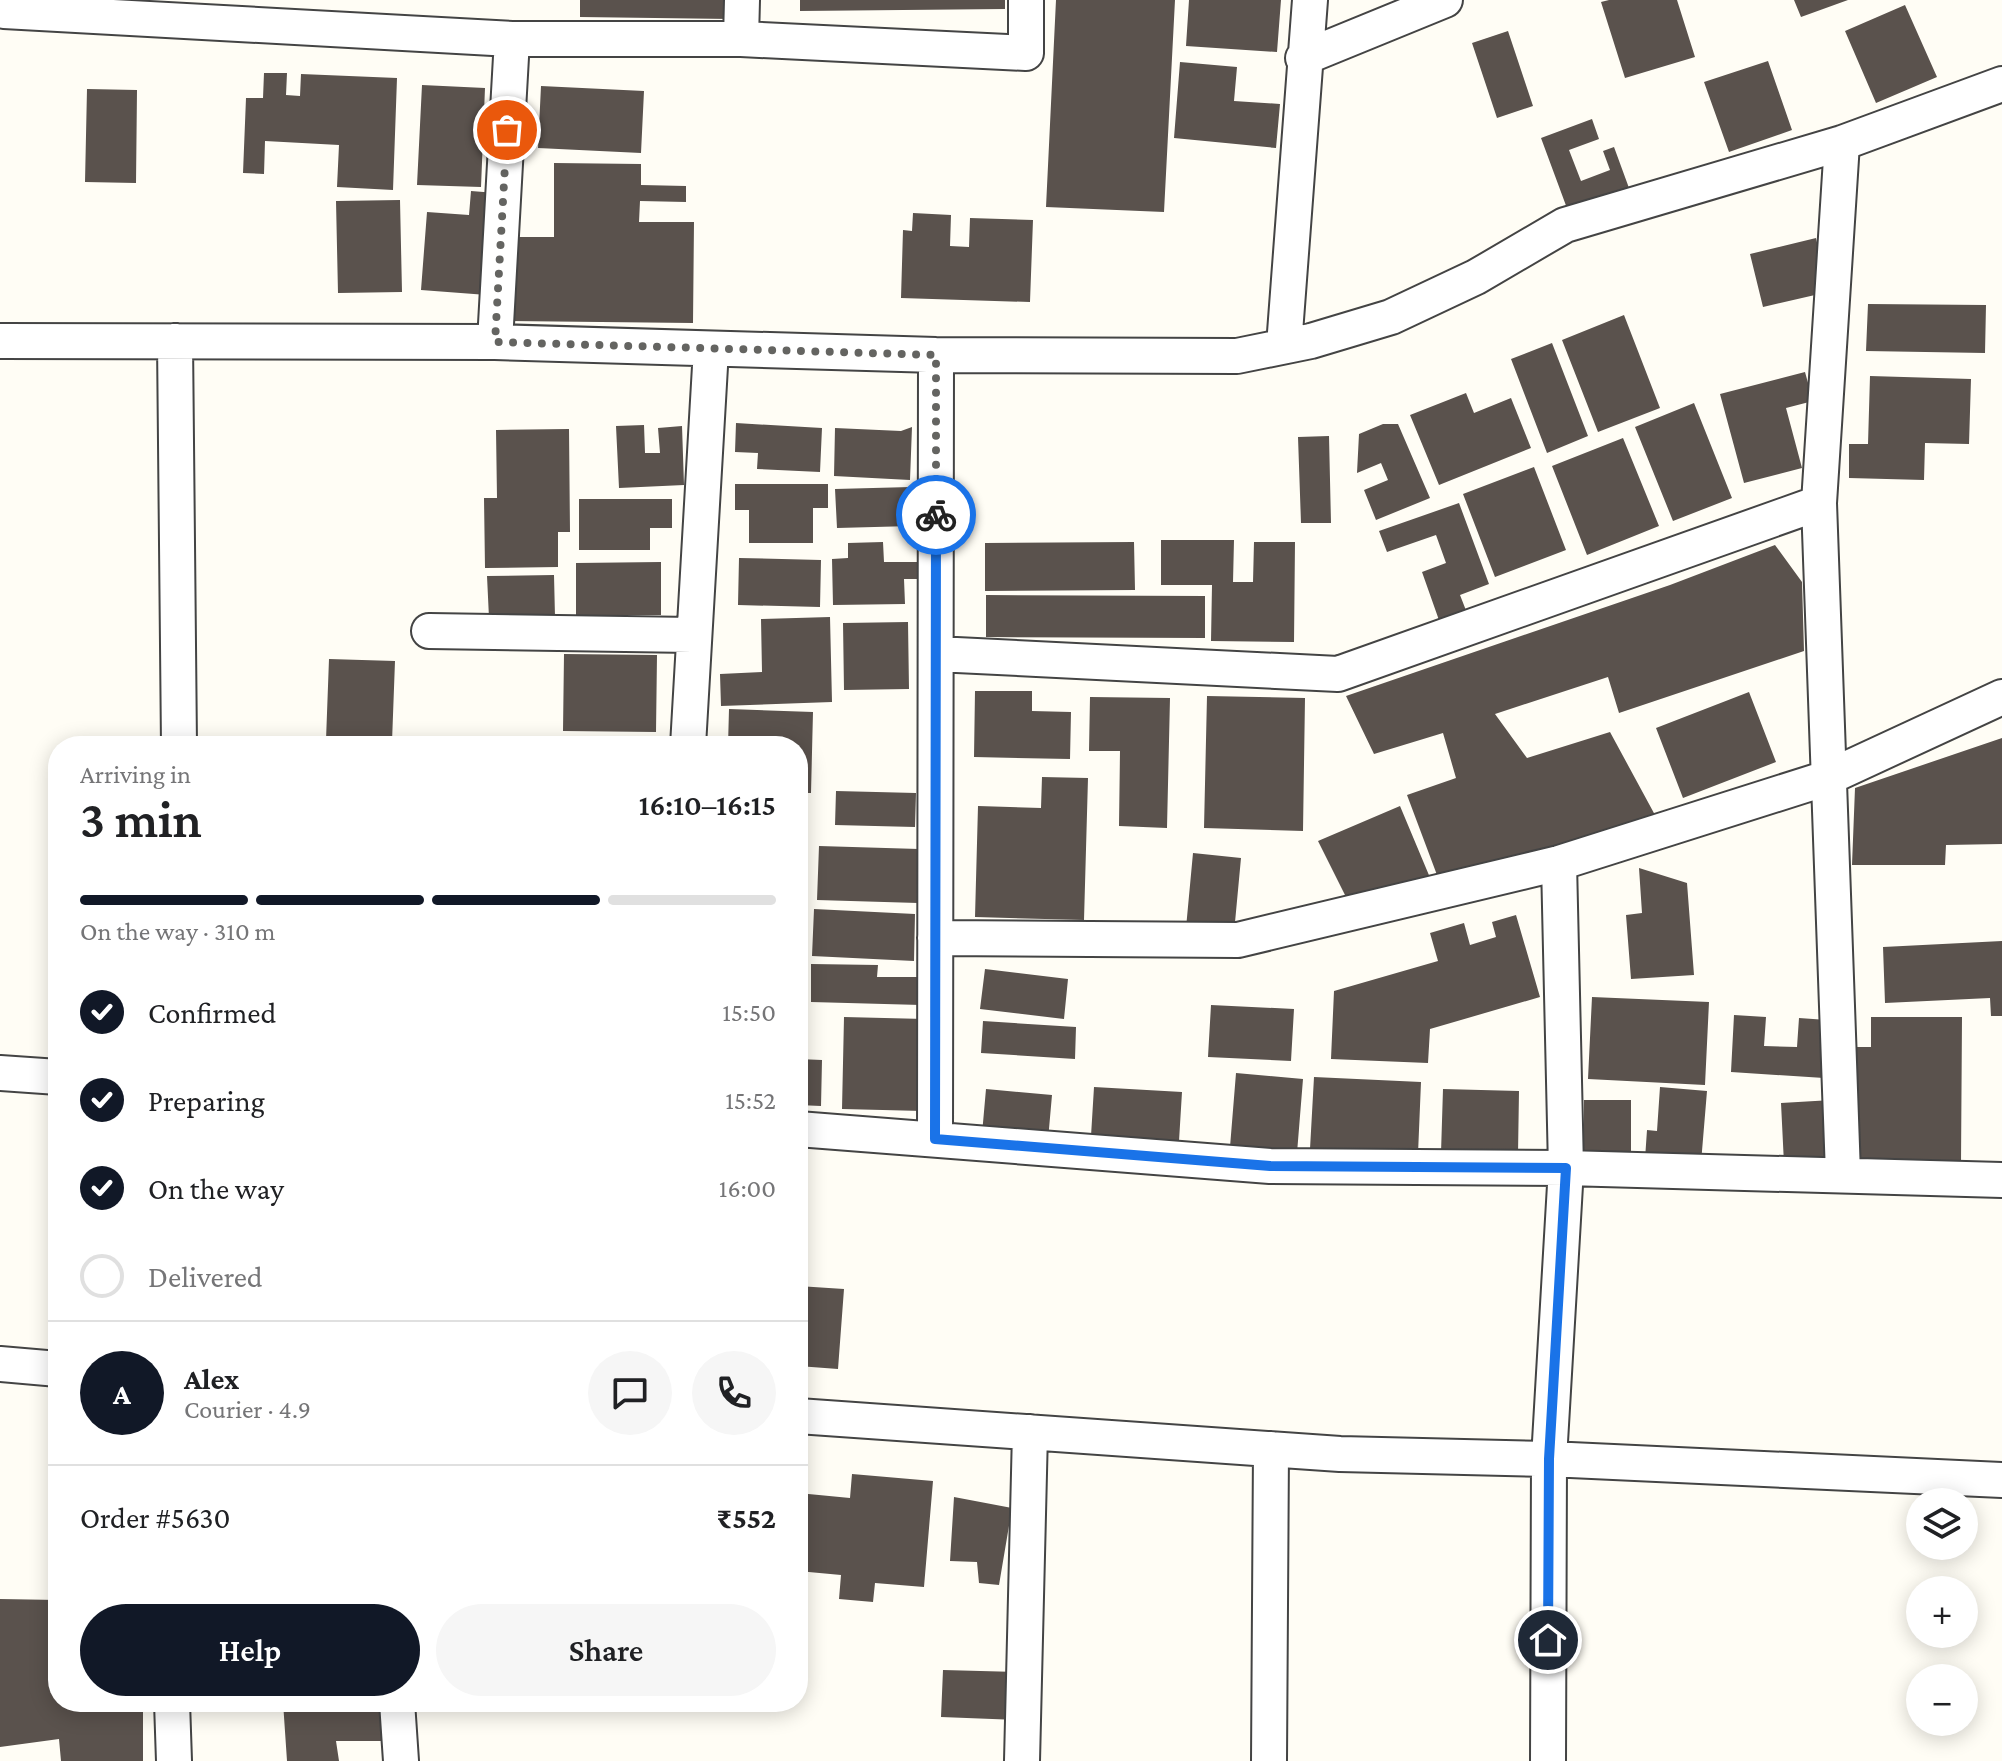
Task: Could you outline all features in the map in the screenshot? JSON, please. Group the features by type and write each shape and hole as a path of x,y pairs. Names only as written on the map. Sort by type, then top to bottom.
{"street":[{"path":"741,39 742,0"},
{"path":"0,6 4,11 512,39 741,39 1026,53 1026,0"},
{"path":"1284,346 1303,58 1310,0"},
{"path":"1303,58 1445,0"},
{"path":"495,342 512,39"},
{"path":"0,341 495,342 936,355 1237,356 1391,317 1476,277 1565,225 1842,143 2002,84"},
{"path":"1842,143 1819,503 1843,1174"},
{"path":"175,341 179,736"},
{"path":"688,736 711,349"},
{"path":"935,1139 936,355"},
{"path":"936,654 1338,674 1819,503"},
{"path":"429,631 692,635"},
{"path":"935,938 1238,940 1559,863 1827,778 2002,697"},
{"path":"1548,1761 1549,1459 1566,1168 1559,863"},
{"path":"0,1073 48,1076"},
{"path":"808,1130 1270,1166 1566,1168 2002,1180"},
{"path":"0,1364 48,1368"},
{"path":"808,1417 1271,1449 2002,1480"},
{"path":"1022,1761 1030,1432"},
{"path":"1269,1761 1271,1449"},
{"path":"172,1712 174,1761"},
{"path":"398,1712 401,1761"}],"building":[{"path":"580,0 730,0 730,19 580,17"},
{"path":"800,0 1005,0 1005,9 800,11"},
{"path":"1056,0 1175,0 1164,212 1046,207"},
{"path":"1189,0 1281,0 1277,52 1186,46"},
{"path":"1677,0 1695,57 1625,78 1601,2"},
{"path":"1794,0 1848,0 1801,17"},
{"path":"1905,5 1937,77 1876,103 1845,31"},
{"path":"1508,31 1533,106 1497,118 1472,43"},
{"path":"1768,61 1792,130 1729,152 1704,82"},
{"path":"1180,62 1237,67 1234,101 1280,104 1276,148 1174,138"},
{"path":"264,73 287,73 286,95 300,96 301,74 397,78 393,190 337,187 339,145 265,141 264,174 243,173 246,98 263,98"},
{"path":"422,85 485,88 481,187 417,185"},
{"path":"541,86 644,91 641,153 538,148"},
{"path":"87,89 137,90 136,183 85,182"},
{"path":"1592,119 1599,139 1569,150 1581,181 1610,170 1603,151 1614,147 1629,188 1568,211 1541,138"},
{"path":"554,163 641,164 641,185 686,186 686,202 640,201 639,222 694,222 693,323 509,321 510,237 554,237"},
{"path":"471,191 496,193 487,295 421,290 427,212 469,215"},
{"path":"400,200 402,292 338,293 336,201"},
{"path":"913,213 951,215 950,246 969,247 970,218 1033,220 1030,302 901,298 903,230 912,231"},
{"path":"1816,238 1828,292 1763,307 1750,254"},
{"path":"1868,304 1986,305 1985,353 1866,351"},
{"path":"1624,315 1660,408 1598,432 1562,340"},
{"path":"1552,343 1588,436 1547,453 1511,359"},
{"path":"1805,372 1813,401 1786,408 1802,468 1744,483 1720,394"},
{"path":"1870,376 1971,379 1969,444 1925,443 1924,480 1849,478 1849,444 1868,444"},
{"path":"1466,393 1474,413 1511,398 1531,448 1439,485 1410,415"},
{"path":"1694,403 1732,498 1673,521 1635,427"},
{"path":"736,423 822,428 820,472 757,469 758,453 735,452"},
{"path":"1383,424 1398,424 1430,498 1376,520 1364,490 1388,480 1381,463 1357,473 1359,434"},
{"path":"644,425 645,453 660,453 658,428 682,426 684,485 619,488 616,426"},
{"path":"912,427 910,480 834,476 835,428 901,431"},
{"path":"569,429 570,532 558,532 558,567 485,568 484,498 497,498 496,430"},
{"path":"1329,436 1331,523 1301,523 1298,437"},
{"path":"1623,438 1659,526 1587,555 1552,466"},
{"path":"1534,467 1566,550 1495,577 1463,494"},
{"path":"735,484 828,484 828,508 813,508 813,543 749,543 749,510 735,510"},
{"path":"911,487 912,526 837,528 835,489"},
{"path":"579,499 672,499 672,528 650,528 650,550 579,550"},
{"path":"1459,503 1489,584 1460,595 1467,613 1440,623 1422,572 1446,563 1436,535 1387,552 1379,531"},
{"path":"1161,540 1234,540 1233,582 1253,582 1254,542 1295,542 1294,642 1211,641 1212,585 1161,585"},
{"path":"883,542 884,562 924,562 925,579 904,579 905,604 833,605 832,559 848,558 848,543"},
{"path":"1134,542 1135,590 985,591 985,543"},
{"path":"1775,545 1802,582 1804,651 1619,713 1608,677 1495,714 1527,758 1610,732 1655,815 1440,883 1407,795 1456,778 1443,733 1374,754 1346,696 1670,585"},
{"path":"739,558 821,560 820,607 738,605"},
{"path":"661,562 661,615 576,615 576,563"},
{"path":"554,575 555,617 489,618 487,576"},
{"path":"986,595 1205,596 1205,638 986,637"},
{"path":"830,617 832,702 721,706 720,674 762,672 761,619"},
{"path":"908,622 909,689 844,690 843,623"},
{"path":"564,654 657,655 656,732 563,731"},
{"path":"329,659 395,661 392,736 326,736"},
{"path":"975,691 1032,691 1032,711 1071,712 1070,759 974,757"},
{"path":"1749,692 1776,762 1683,798 1656,728"},
{"path":"1207,696 1305,698 1303,831 1204,828"},
{"path":"1090,697 1170,698 1167,828 1119,826 1120,751 1089,751"},
{"path":"729,709 813,712 811,793 808,793 808,736 728,736"},
{"path":"2002,738 2002,844 1946,845 1945,865 1852,865 1855,788"},
{"path":"1042,777 1088,778 1084,920 975,917 978,806 1041,808"},
{"path":"836,791 916,793 915,827 835,825"},
{"path":"1400,806 1431,880 1351,907 1318,841"},
{"path":"819,846 919,849 918,903 817,900"},
{"path":"1193,853 1241,858 1234,933 1186,928"},
{"path":"1639,868 1687,883 1694,975 1631,979 1626,915 1642,913"},
{"path":"814,909 915,914 914,961 812,956"},
{"path":"1516,915 1540,997 1430,1029 1428,1063 1331,1059 1334,991 1438,961 1430,933 1464,923 1470,945 1496,937 1492,922"},
{"path":"2002,941 2002,1016 1991,1016 1990,998 1885,1003 1883,947"},
{"path":"811,964 878,965 877,977 922,977 921,1005 811,1002"},
{"path":"985,969 1068,979 1064,1019 980,1009"},
{"path":"1592,997 1709,1002 1705,1085 1588,1079"},
{"path":"1211,1005 1294,1009 1291,1061 1208,1057"},
{"path":"1734,1015 1766,1017 1764,1046 1797,1047 1799,1018 1827,1020 1824,1078 1731,1072"},
{"path":"844,1017 925,1019 923,1111 842,1109"},
{"path":"1871,1017 1962,1017 1961,1163 1852,1162 1853,1047 1871,1047"},
{"path":"983,1021 1076,1027 1075,1059 981,1053"},
{"path":"808,1059 822,1060 821,1106 808,1105"},
{"path":"1236,1073 1303,1079 1297,1153 1230,1147"},
{"path":"1314,1077 1421,1082 1418,1154 1310,1149"},
{"path":"1094,1087 1182,1092 1179,1141 1091,1136"},
{"path":"1660,1087 1707,1091 1701,1163 1645,1159 1647,1130 1657,1131"},
{"path":"986,1089 1052,1095 1048,1140 982,1134"},
{"path":"1443,1089 1519,1091 1518,1154 1441,1153"},
{"path":"1584,1100 1631,1100 1631,1153 1584,1153"},
{"path":"1832,1100 1835,1161 1784,1164 1781,1103"},
{"path":"808,1287 844,1289 838,1369 808,1367"},
{"path":"852,1474 933,1481 924,1587 875,1583 873,1602 839,1599 841,1575 808,1572 808,1494 850,1498"},
{"path":"954,1497 1012,1508 999,1585 979,1583 977,1562 950,1561"},
{"path":"0,1599 48,1600 48,1712 143,1712 143,1761 61,1761 59,1739 0,1747"},
{"path":"943,1670 1019,1672 1018,1720 941,1717"},
{"path":"284,1712 381,1712 384,1741 336,1741 339,1761 287,1761"}],"way so far":[{"path":"507,130 495,342 936,355 936,515"}],"route":[{"path":"936,515 935,1139 1270,1166 1566,1168 1549,1459 1548,1640"}]}
